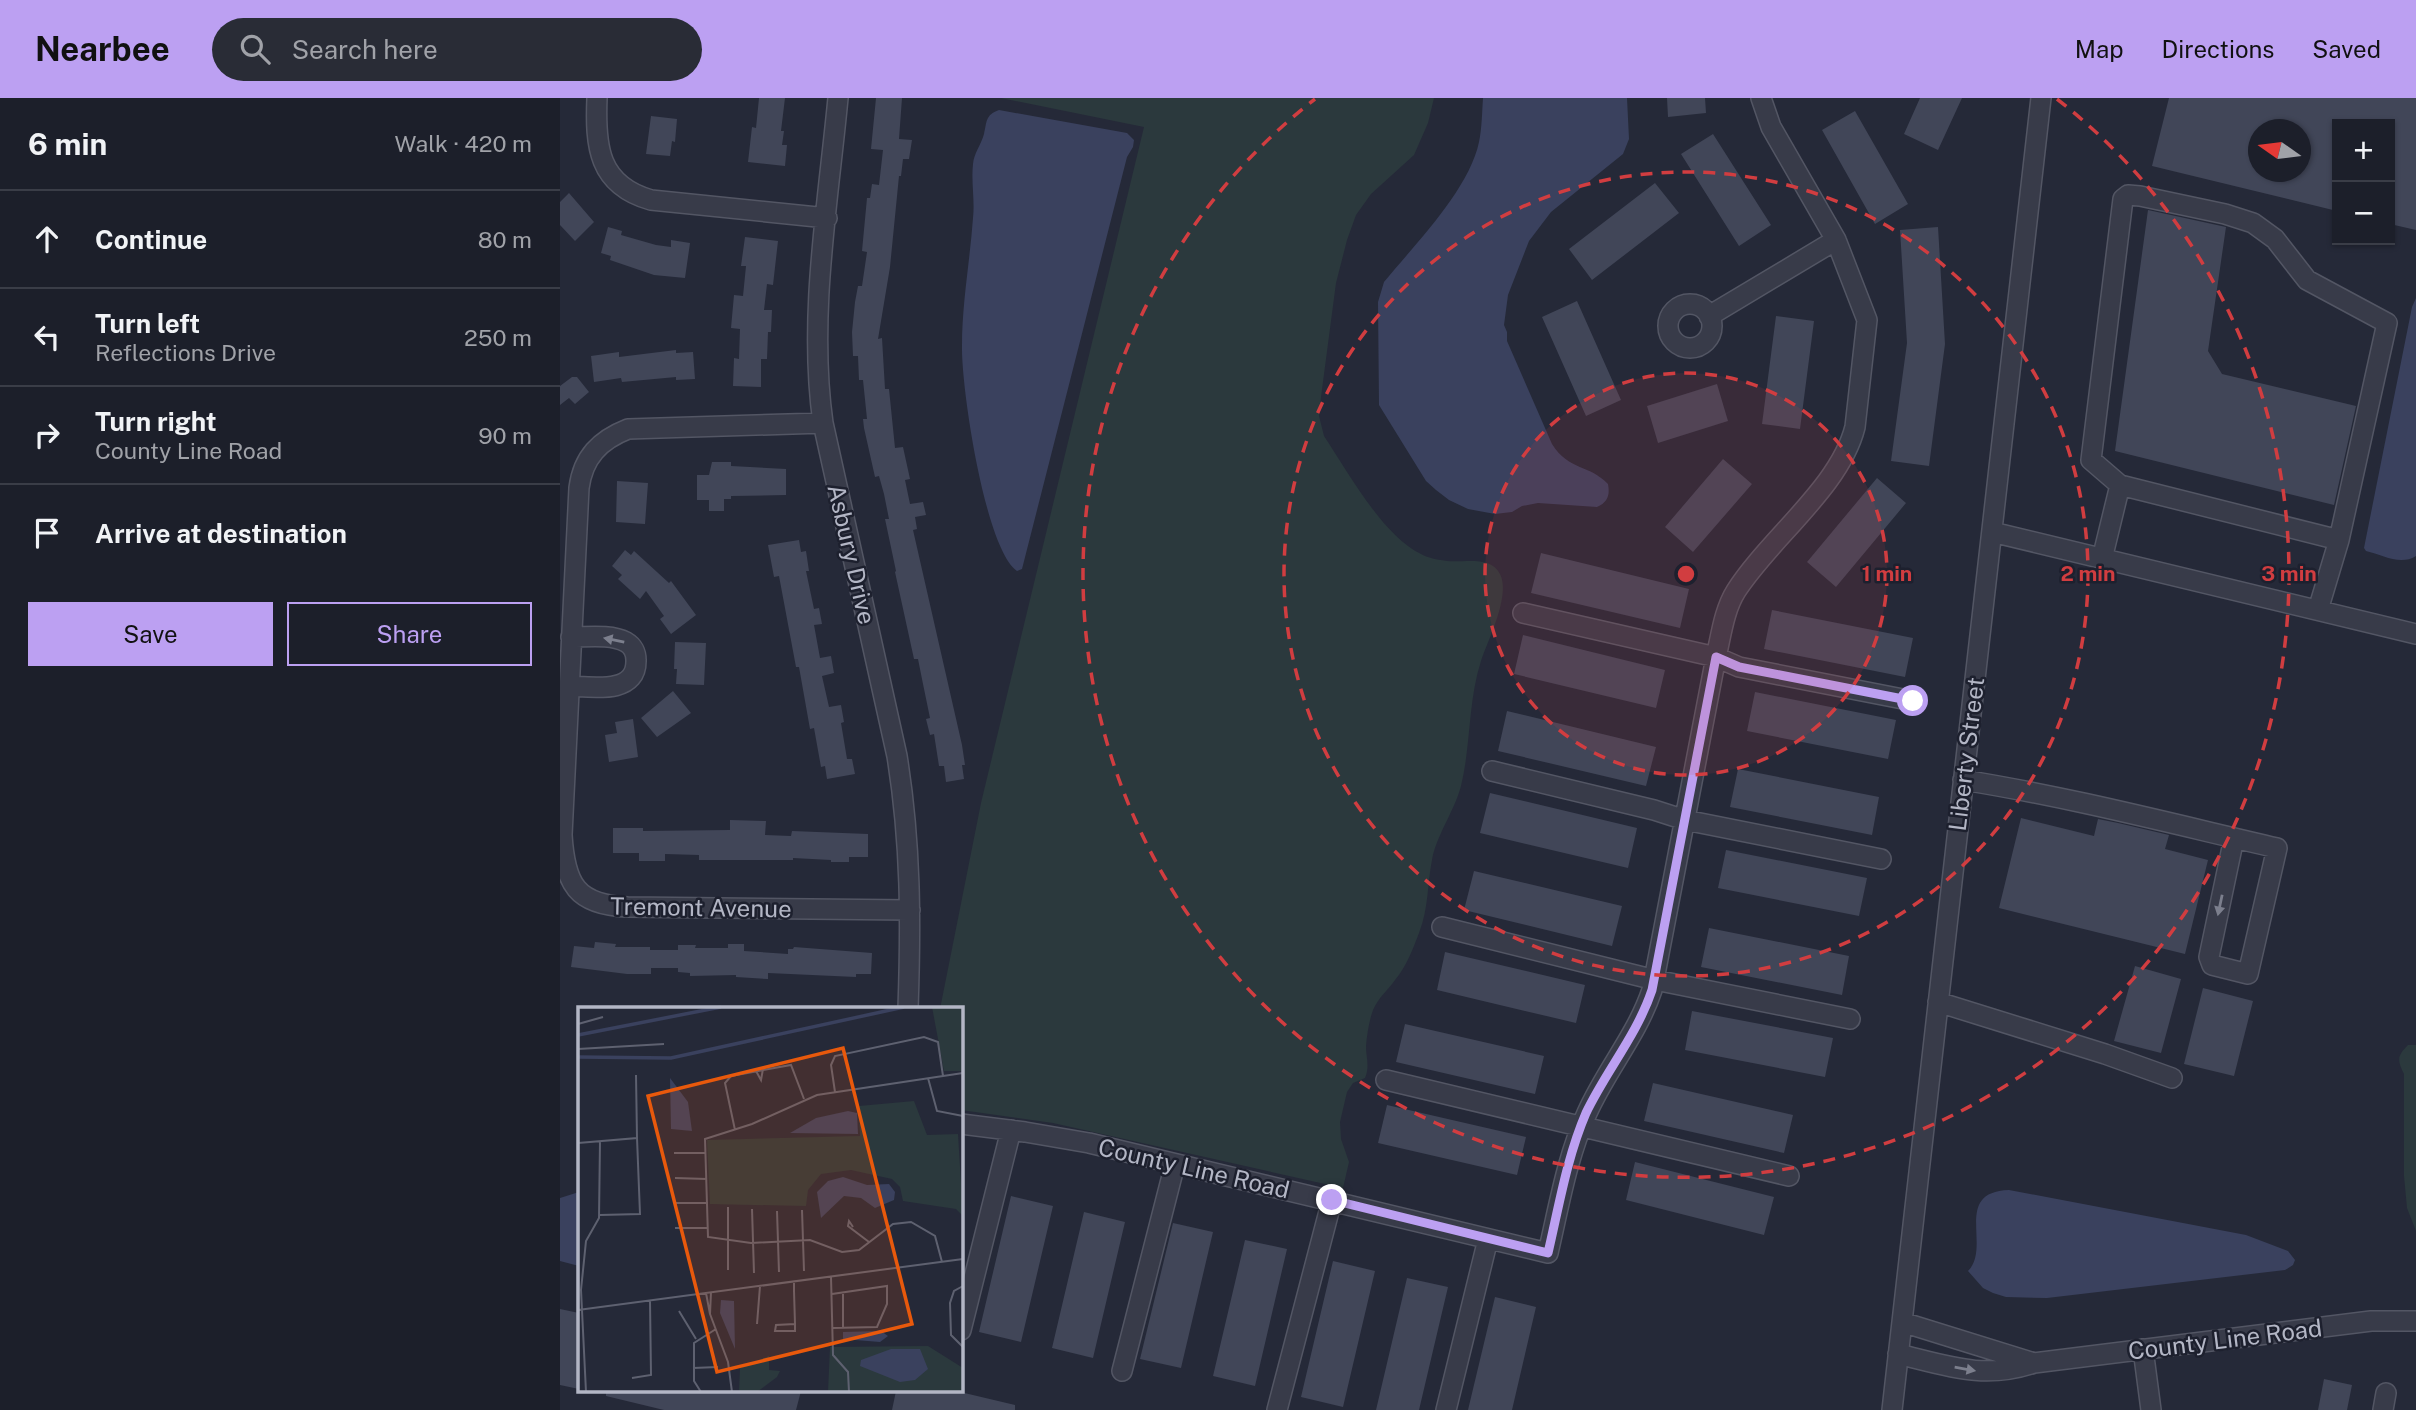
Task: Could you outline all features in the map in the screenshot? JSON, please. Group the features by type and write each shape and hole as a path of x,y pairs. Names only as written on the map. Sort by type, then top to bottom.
{"street":[{"path":"597,98 597,144 602,160 620,186 633,195 651,200 827,218"},
{"name":"Asbury Drive","path":"838,98 816,339 817,382 823,423 897,756 907,828 910,910 908,1007"},
{"path":"1580,1127 1640,1023 1655,980 1727,611 1735,592 1841,463 1852,441 1867,320 1836,240 1771,127 1762,98"},
{"name":"Liberty Street","path":"1892,1410 2041,98"},
{"path":"2318,610 2339,540 2387,324 2307,280 2275,239 2253,223 2179,203 2128,195 2123,199 2091,460 2120,485 2339,540"},
{"path":"1709,316 1836,240"},
{"name":"Tremont Avenue","path":"823,423 628,429 613,435 588,457 581,472 571,637 562,835 568,890 597,904 612,907 910,910"},
{"path":"2102,559 2120,485"},
{"path":"1992,533 2416,634"},
{"path":"1523,613 1716,657 1739,667 1913,701"},
{"path":"569,686 620,685 628,681 634,673 637,657 633,648 625,642 571,637"},
{"path":"1492,771 1685,820 1881,859"},
{"path":"1963,780 2025,790 2234,838 2277,848 2248,974 2212,965 2209,957 2234,838"},
{"path":"1441,927 1655,980 1850,1019"},
{"path":"1938,1002 2105,1054 2172,1078"},
{"path":"1386,1080 1789,1176"},
{"name":"County Line Road","path":"962,1124 1089,1143 1548,1253 1580,1127"},
{"path":"962,1326 1011,1130"},
{"path":"1122,1371 1175,1164"},
{"path":"1277,1410 1332,1200"},
{"path":"1446,1410 1488,1239"},
{"name":"County Line Road","path":"1898,1354 1978,1371 2011,1371 2034,1363 2143,1349 2371,1321 2416,1321"},
{"name":"County Line Road","path":"1902,1322 2034,1363"},
{"path":"2143,1349 2151,1410"}],"shaded area":[{"path":"1001,98 1434,98 1428,123 1414,155 1371,194 1356,215 1336,283 1319,416 1324,436 1379,518 1393,533 1427,557 1490,564 1500,574 1503,594 1477,676 1461,786 1434,851 1422,923 1406,964 1373,1010 1366,1042 1368,1066 1365,1078 1353,1083 1347,1092 1340,1122 1341,1139 1349,1162 1343,1188 1053,1123 962,1110 962,1007 940,1007 981,803 1144,127"},
{"path":"2408,1045 2416,1045 2416,1231 2407,1208 2404,1176 2404,1074 2399,1058"}],"water":[{"path":"1483,98 1627,98 1629,139 1623,154 1551,212 1529,241 1508,295 1504,325 1507,341 1552,444 1565,459 1594,473 1608,484 1607,498 1597,507 1538,503 1522,506 1512,512 1495,514 1468,509 1449,500 1426,481 1379,405 1378,302 1384,282 1439,216 1464,179 1479,142"},
{"path":"999,110 1127,133 1134,140 1127,157 1022,569 1017,571 1005,557 985,501 971,429 962,346 973,211 973,164 987,119"},
{"path":"2416,298 2416,556 2398,560 2366,551 2364,548"},
{"path":"2009,1190 2246,1235 2288,1251 2295,1260 2293,1265 2285,1270 2047,1298 2006,1297 1983,1288 1968,1271 1977,1248 1977,1210 1982,1200 1992,1193"},
{"path":"578,1192 578,1266 560,1261 560,1198"}],"building":[{"path":"759,98 785,98 781,131 784,131 782,145 787,145 785,166 748,162 752,127 756,128"},
{"path":"876,98 902,98 899,139 912,140 909,159 903,159 899,176 890,267 878,339 882,338 885,389 889,389 895,448 903,447 910,479 905,480 910,504 923,502 926,515 915,517 917,529 913,530 962,745 964,779 946,782 944,766 939,766 934,734 930,735 926,719 930,718 895,572 885,519 889,519 884,494 879,476 875,477 864,428 863,419 867,419 863,380 859,380 858,356 853,356 855,302 858,286 862,286 867,252 862,251 867,198 870,198 872,184 879,185 883,150 871,149"},
{"path":"1667,98 1705,98 1706,113 1668,117"},
{"path":"1920,98 1962,98 1938,150 1904,134"},
{"path":"2169,98 2416,98 2416,230 2395,225 2395,119 2332,119 2332,210 2152,166"},
{"path":"1855,111 1908,204 1875,224 1822,130"},
{"path":"651,116 677,119 675,142 672,141 670,156 646,154"},
{"path":"1713,134 1771,225 1739,246 1681,154"},
{"path":"1655,183 1679,213 1592,280 1569,249"},
{"path":"569,193 594,222 575,241 560,225 560,202"},
{"path":"2148,210 2226,227 2208,351 2222,374 2356,406 2334,505 2115,451"},
{"path":"608,227 622,231 621,235 656,245 671,247 671,240 690,243 685,278 654,275 610,260 611,256 601,253"},
{"path":"1938,227 1945,344 1929,466 1891,461 1907,343 1900,230"},
{"path":"745,237 778,241 773,285 767,284 764,310 772,310 771,332 768,332 767,359 761,359 761,387 733,386 734,358 739,359 740,329 731,328 734,295 743,296 746,266 741,266"},
{"path":"1577,301 1621,400 1586,416 1542,317"},
{"path":"1776,316 1814,321 1800,429 1762,424"},
{"path":"676,350 676,353 693,352 695,379 676,380 676,377 622,382 621,378 594,382 591,356 619,352 619,357"},
{"path":"572,377 577,377 589,392 575,404 569,398 560,405 560,386"},
{"path":"1717,384 1728,421 1658,443 1647,406"},
{"path":"1723,459 1752,484 1693,552 1665,527"},
{"path":"712,462 731,462 731,466 786,469 786,495 731,496 731,499 724,499 724,511 709,511 709,500 697,500 697,475 709,475"},
{"path":"1877,478 1906,503 1836,587 1807,562"},
{"path":"617,481 648,483 645,524 616,522"},
{"path":"799,540 801,552 806,551 809,571 806,571 814,609 819,608 822,624 814,625 820,658 831,656 834,673 822,676 829,707 841,705 847,759 852,759 855,774 827,779 825,766 821,767 814,728 810,729 779,576 774,577 768,545"},
{"path":"625,550 631,555 634,551 669,583 671,581 696,615 671,634 660,619 664,616 646,591 640,599 618,579 622,575 612,566"},
{"path":"1541,553 1689,589 1680,628 1531,593"},
{"path":"1772,610 1913,638 1905,677 1764,649"},
{"path":"1523,635 1665,670 1656,708 1514,674"},
{"path":"675,642 706,643 704,685 676,684"},
{"path":"673,691 691,713 657,737 641,718"},
{"path":"1755,692 1896,720 1888,759 1747,731"},
{"path":"1507,711 1656,747 1646,786 1498,751"},
{"path":"633,719 638,757 609,762 605,735 617,733 615,722"},
{"path":"1738,769 1879,797 1872,835 1730,807"},
{"path":"1490,793 1637,828 1628,868 1480,833"},
{"path":"2021,818 2094,836 2098,819 2118,823 2169,835 2165,849 2208,860 2185,954 1999,908"},
{"path":"730,820 766,821 765,835 791,836 792,831 868,834 868,857 849,857 849,862 831,862 793,858 699,860 699,855 665,854 665,861 639,861 639,853 613,853 613,828 643,828 643,831 730,830"},
{"path":"1726,850 1867,878 1859,916 1718,888"},
{"path":"1474,871 1622,906 1612,946 1464,910"},
{"path":"1709,928 1849,956 1842,995 1701,967"},
{"path":"595,942 616,944 615,947 650,947 650,950 678,950 678,945 728,948 728,944 744,944 744,951 788,954 788,949 794,947 872,953 871,974 856,974 856,977 768,973 768,979 736,975 690,976 690,973 678,972 678,968 651,968 651,974 627,974 571,967 574,946 594,948"},
{"path":"1445,952 1585,985 1576,1023 1437,990"},
{"path":"2135,966 2181,979 2161,1053 2114,1041"},
{"path":"2203,988 2253,1001 2234,1076 2184,1064"},
{"path":"1692,1011 1833,1038 1825,1077 1685,1050"},
{"path":"1405,1024 1544,1056 1535,1094 1396,1062"},
{"path":"1653,1083 1793,1115 1784,1153 1644,1121"},
{"path":"1387,1105 1526,1137 1517,1175 1378,1143"},
{"path":"1635,1162 1774,1197 1764,1235 1626,1200"},
{"path":"1011,1196 1053,1206 1021,1342 979,1332"},
{"path":"1084,1212 1125,1222 1093,1358 1052,1348"},
{"path":"1173,1223 1213,1232 1181,1368 1140,1359"},
{"path":"1245,1240 1287,1249 1255,1386 1213,1376"},
{"path":"1333,1261 1375,1271 1343,1407 1301,1397"},
{"path":"1407,1278 1448,1287 1419,1410 1376,1410"},
{"path":"1495,1297 1536,1307 1512,1410 1468,1410"},
{"path":"560,1309 578,1313 578,1389 560,1385"},
{"path":"2324,1379 2352,1385 2347,1410 2318,1410"},
{"path":"606,1392 801,1392 796,1410 664,1410 606,1396"},
{"path":"896,1392 960,1392 1015,1405 1015,1410 892,1410"}],"route":[{"path":"1332,1200 1548,1253 1579,1130 1640,1023 1652,990 1716,657 1739,667 1913,701"}]}
